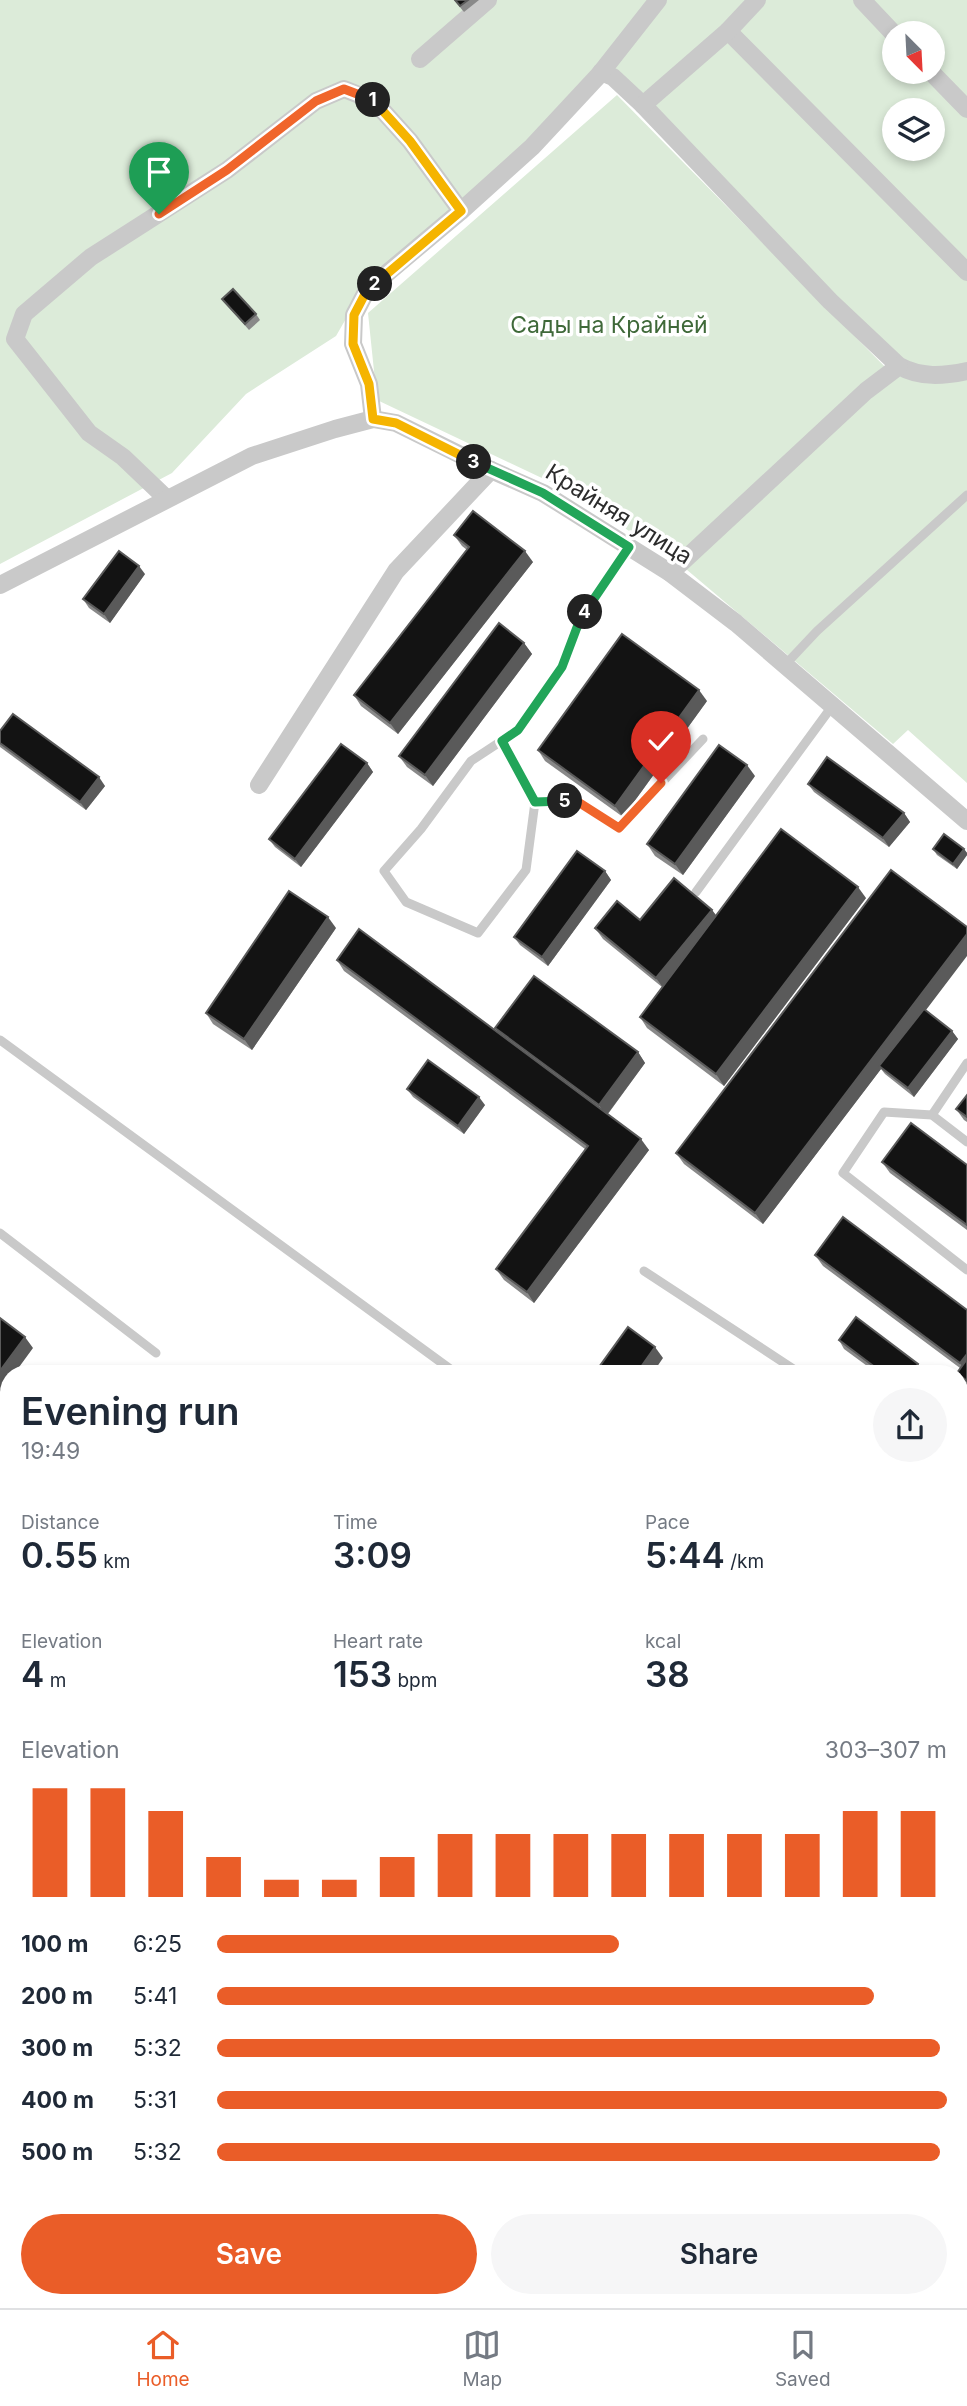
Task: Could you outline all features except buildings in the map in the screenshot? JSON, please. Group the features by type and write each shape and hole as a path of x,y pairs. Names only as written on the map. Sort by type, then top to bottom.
{"street":[{"path":"419,59 488,0"},
{"path":"0,585 252,456 373,419 369,384 353,344 354,315 365,294 532,147 601,72 658,0"},
{"path":"643,104 728,31 757,0"},
{"path":"862,0 882,21"},
{"path":"728,31 967,272"},
{"path":"601,72 613,77 643,104 811,282 899,366 913,373 929,376 967,372"},
{"path":"943,84 967,109"},
{"path":"167,499 123,457 89,433 15,339 24,314 91,257 227,170 316,101 344,89 374,100 410,141 461,211"},
{"path":"669,572 866,391 899,366"},
{"name":"Крайняя улица","path":"373,419 396,423 543,493 669,572 736,623 967,821"},
{"path":"259,785 396,571 491,470"}],"lane":[{"path":"785,665 817,631 967,495"},
{"path":"502,741 535,802 526,870 478,933 405,902 384,871 421,829 471,761 518,730 562,667 579,622 629,547"},
{"path":"696,892 833,705"},
{"path":"535,802 575,800 619,828 703,739"},
{"path":"0,1040 445,1365"},
{"path":"932,1115 967,1063"},
{"path":"967,1142 932,1115 884,1112 842,1173 967,1270"},
{"path":"0,1233 156,1353"},
{"path":"644,1271 787,1365"}],"green space":[{"path":"0,0 967,0 967,366 917,375 598,66 526,152 366,284 336,336 246,394 172,473 0,564"},
{"name":"Сады на Крайней","path":"617,95 893,375 933,383 967,371 967,783 908,730 893,744 680,564 563,488 377,400 368,313"}],"route":[{"path":"159,214 227,170 316,101 344,89 374,100 410,141 461,211 380,279 365,294 354,315 353,344 369,384 373,419 396,423 543,493 629,547 579,622 562,667 518,730 502,741 535,802 575,800 619,828 661,783"}]}
